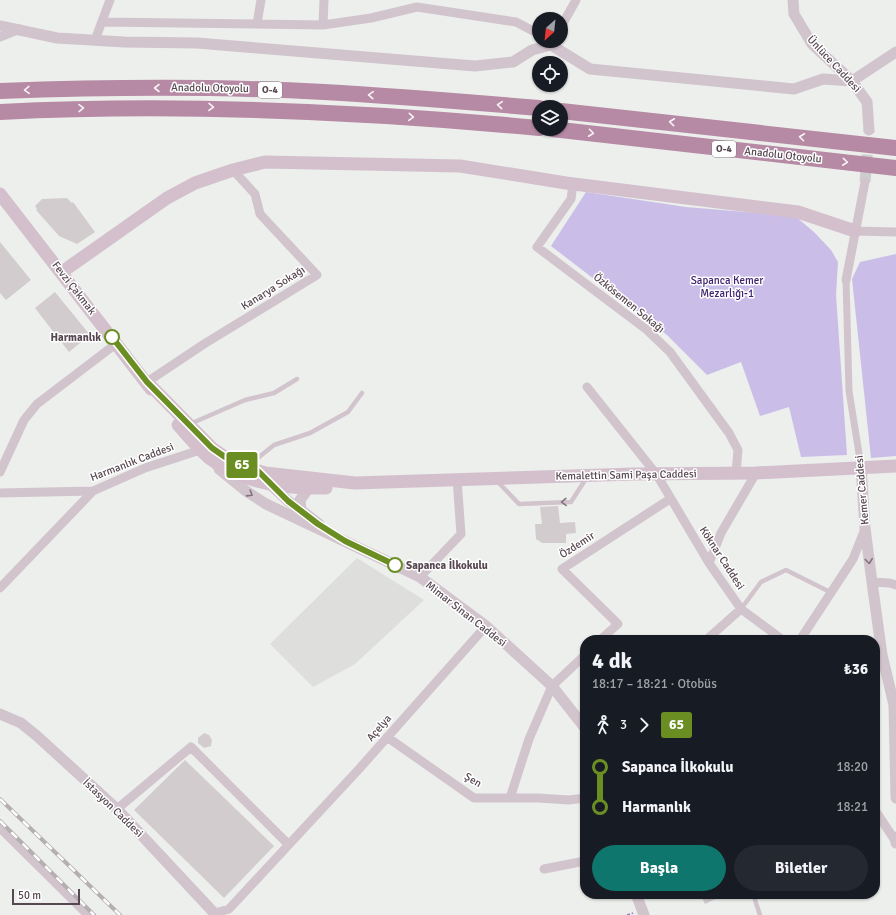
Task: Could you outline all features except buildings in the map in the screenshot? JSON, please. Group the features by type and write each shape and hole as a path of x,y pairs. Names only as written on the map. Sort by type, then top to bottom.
{"highway":[{"name":"Anadolu Otoyolu","path":"0,91 70,88 210,88 324,92 532,107"},
{"name":"Anadolu Otoyolu","path":"0,112 140,107 322,111 532,127"},
{"name":"Anadolu Otoyolu","path":"568,112 896,148"},
{"name":"Anadolu Otoyolu","path":"568,131 896,168"}],"main road":[{"path":"62,272 167,198 194,183 233,170 265,162 460,166 573,184 798,212 855,231"},
{"name":"Fevzi Çakmak","path":"0,194 147,382"},
{"name":"Kemalettin Sami Paşa Caddesi","path":"147,382 212,448 225,457 252,469 281,475 355,483 494,478 756,473 862,466 896,466"},
{"name":"Kemalettin Sami Paşa Caddesi","path":"147,382 161,405 200,450 211,459 246,478 270,484 309,488 336,488 355,483"}],"street":[{"path":"95,40 110,0"},
{"path":"257,24 261,0"},
{"path":"322,26 324,0"},
{"path":"568,14 576,0"},
{"name":"Ünlüce Caddesi","path":"792,0 794,14 812,44 852,81 867,102 869,130"},
{"path":"102,22 322,26 371,18 417,3 516,22 532,30"},
{"path":"0,26 57,38 197,43 475,66 513,62 537,48"},
{"path":"0,37 20,29"},
{"path":"560,48 590,69 794,89 823,79 852,81 896,52"},
{"name":"Kanarya Sokağı","path":"147,382 204,344 316,275 260,214 256,194 233,170"},
{"name":"Kemer Caddesi","path":"865,182 846,280 849,391 862,466 865,528 879,635"},
{"name":"Özkösemen Sokağı","path":"573,184 571,199 537,247 647,330 670,352 728,433 738,450 736,473"},
{"path":"855,231 896,232"},
{"path":"0,472 24,420 37,404 117,344"},
{"name":"Köknar Caddesi","path":"587,387 657,475 709,563 741,608 776,635"},
{"name":"Harmanlık Caddesi","path":"0,493 93,491 145,468 200,450"},
{"path":"211,459 215,466 246,491 272,507 345,541"},
{"path":"252,469 288,501 318,524 345,541"},
{"path":"709,563 721,533 756,473"},
{"path":"272,507 267,497 270,484 281,475"},
{"path":"420,578 460,534 457,479"},
{"path":"301,510 300,500 309,488"},
{"path":"0,588 93,491"},
{"name":"Özdemir","path":"606,635 618,624 562,569 670,499"},
{"path":"803,635 853,559 865,528"},
{"name":"Mimar Sinan Caddesi","path":"345,541 420,578 486,626 552,686 580,722"},
{"path":"872,582 896,585"},
{"path":"711,635 741,608"},
{"name":"Açelya","path":"215,914 228,909 387,737 486,626"},
{"name":"Kemer Caddesi","path":"880,640 894,705 896,798"},
{"path":"510,798 529,739 552,686 580,660"},
{"name":"İstasyon Caddesi","path":"0,714 22,723 117,809 215,914"},
{"name":"Şen","path":"387,737 474,798 569,800 580,799"},
{"path":"117,809 191,747 288,844"},
{"path":"880,818 896,843"},
{"path":"0,828 88,915"},
{"path":"896,838 896,843"},
{"path":"544,869 580,862"},
{"path":"638,899 644,915"}],"lane":[{"path":"189,425 245,400 274,393 296,379"},
{"path":"252,469 260,454 274,445 310,433 343,415 348,412 362,393"},
{"path":"494,478 519,504 571,502 588,476"},
{"path":"741,608 761,582 786,570 832,593"},
{"path":"755,899 760,915"}],"shaded area":[{"name":"Sapanca İlkokulu","path":"357,558 424,600 355,664 313,687 270,644"}],"green space":[{"name":"Sapanca Kemer Mezarlığı-1","path":"586,192 686,207 795,216 814,232 831,250 838,262 836,295 847,455 801,457 789,407 760,416 741,362 707,375 667,335 551,246"},
{"path":"896,254 896,456 871,458 852,279 860,262"}],"tunnel":[{"path":"865,182 869,130"}],"railway":[{"path":"0,799 120,915"},
{"path":"0,821 94,915"}],"bus line":[{"name":"65","path":"112,337 147,382 212,448 225,457 258,471 288,501 318,524 345,541 395,565"}],"place":[{"name":"Harmanlık","path":"112,337"},
{"name":"Sapanca İlkokulu","path":"395,565"}]}
